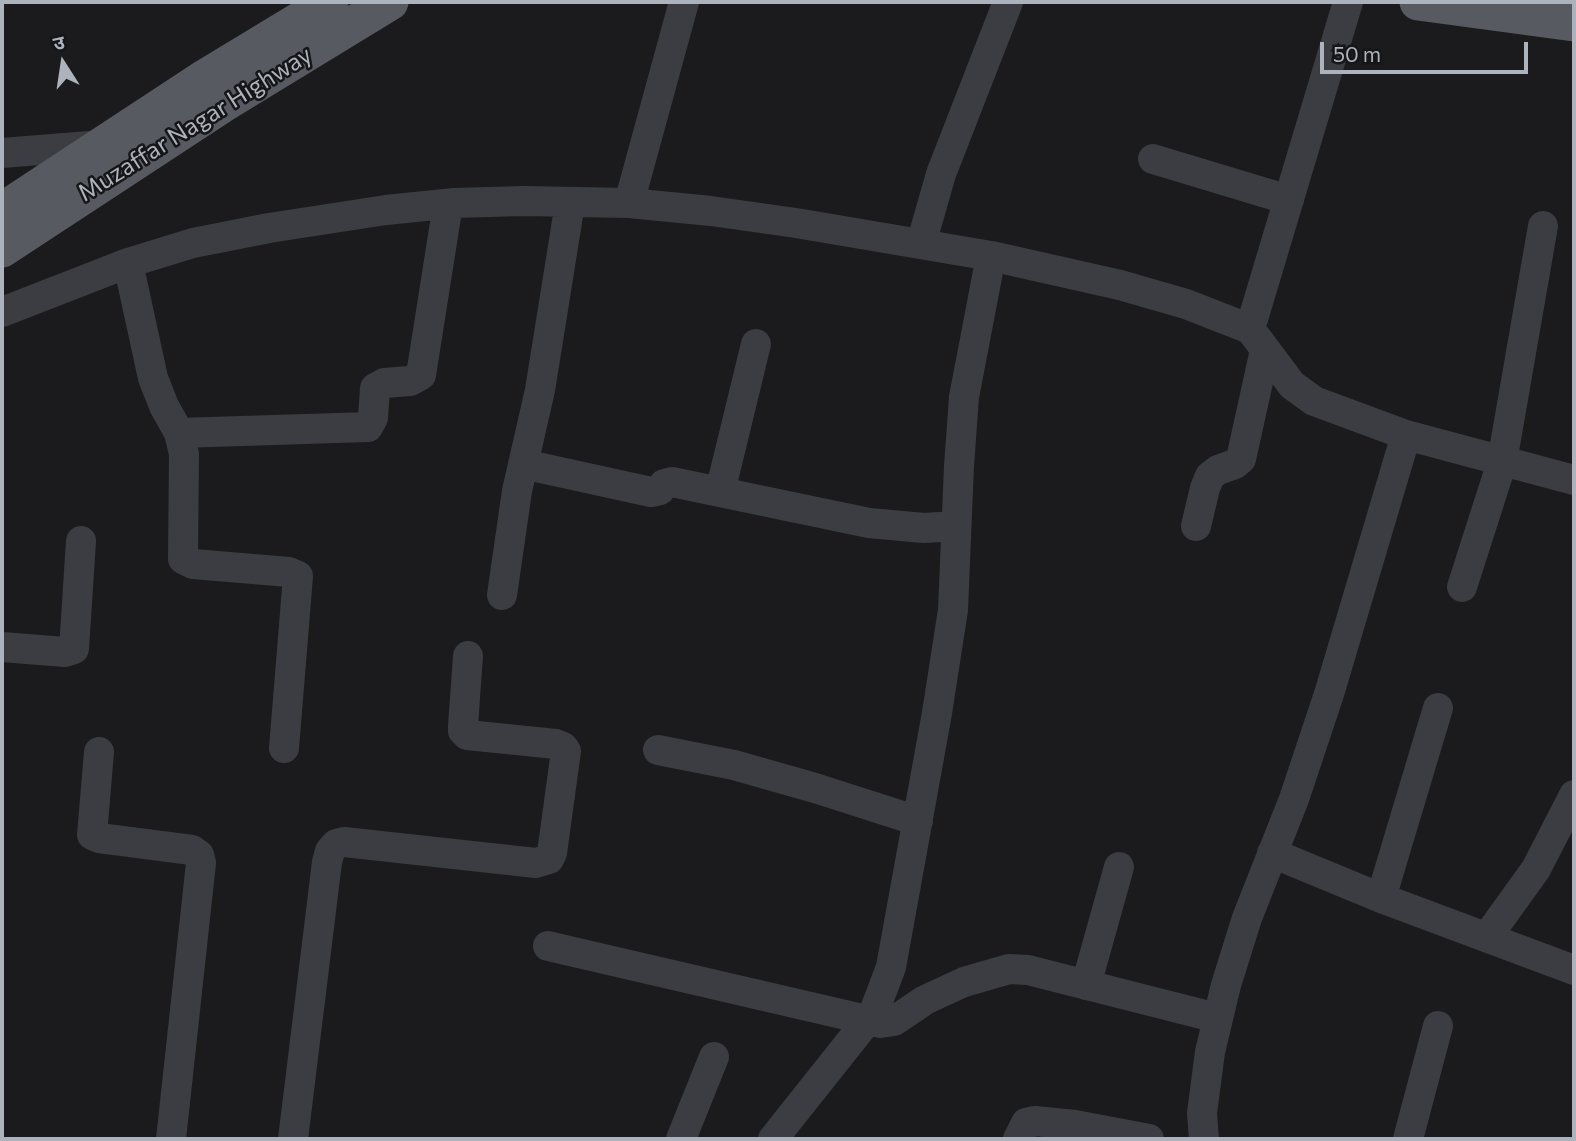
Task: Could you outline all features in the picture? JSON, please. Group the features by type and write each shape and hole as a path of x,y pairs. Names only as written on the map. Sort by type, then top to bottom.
{"main road":[{"name":"Muzaffar Nagar Highway","path":"2,211 206,77 330,2"},
{"name":"Muzaffar Nagar Highway","path":"2,249 211,111 390,2"},
{"path":"1418,2 1574,23"}],"street":[{"path":"629,203 684,2"},
{"path":"921,244 941,174 1008,2"},
{"path":"1196,526 1210,476 1241,459 1257,340 1289,200 1348,2"},
{"path":"2,153 102,145"},
{"path":"1153,159 1289,200"},
{"path":"2,312 128,263 193,243 269,228 448,204 524,201 629,203 796,223 991,256 1120,285 1186,304 1257,340 1292,385 1314,401 1406,435 1574,480"},
{"path":"502,595 523,464 540,390 570,203"},
{"path":"179,433 368,427 373,418 375,388 384,383 417,379 423,370 448,204"},
{"path":"1462,587 1502,462 1543,226"},
{"path":"773,1139 868,1021 884,989 891,967 953,610 964,397 991,256"},
{"path":"128,263 153,378 179,433 184,454 183,559 186,563 289,572 298,576 284,748"},
{"path":"720,492 756,344"},
{"path":"1204,1139 1204,1101 1217,1018 1247,918 1294,799 1329,694 1406,435"},
{"path":"523,464 651,492 672,482 869,523 924,528 956,526"},
{"path":"2,647 65,652 74,649 81,541"},
{"path":"293,1139 327,862 330,851 336,844 344,842 536,863 549,859 552,853 566,751 556,744 467,735 463,731 468,656"},
{"path":"1381,898 1438,708"},
{"path":"658,750 747,769 918,821"},
{"path":"99,752 92,835 192,850 199,855 201,863 171,1139"},
{"path":"1487,937 1536,869 1574,795"},
{"path":"1272,853 1381,898 1574,970"},
{"path":"1086,985 1119,867"},
{"path":"548,946 868,1021 894,1021 925,1000 964,982 1009,969 1028,970 1217,1018"},
{"path":"1408,1139 1438,1026"},
{"path":"681,1139 714,1057"},
{"path":"1018,1139 1027,1123 1035,1121 1075,1125 1149,1139"}]}
